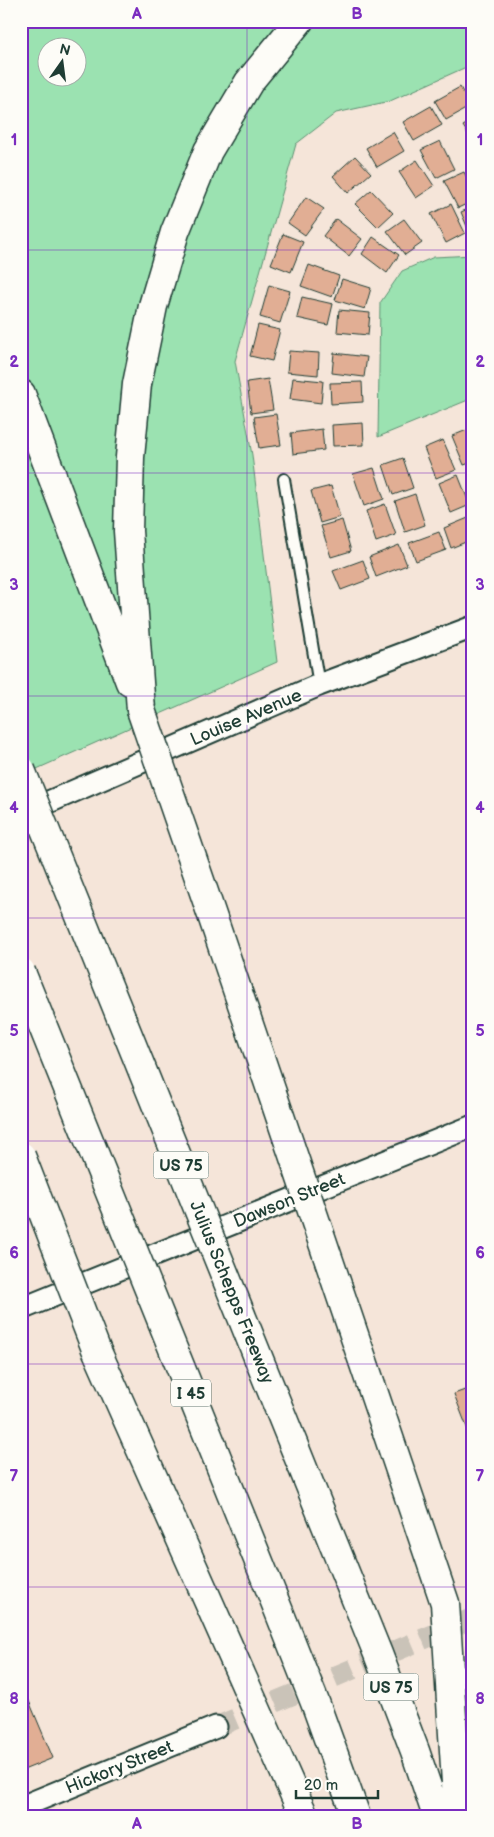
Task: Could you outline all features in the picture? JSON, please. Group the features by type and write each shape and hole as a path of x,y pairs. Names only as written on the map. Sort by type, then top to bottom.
{"highway":[{"path":"140,710 128,532 130,456 137,384 153,306 175,232 208,151 248,82 299,21"},
{"path":"21,394 140,710 212,914 445,1603 458,1816"},
{"name":"Julius Schepps Freeway","path":"21,770 371,1637 415,1751 437,1816"},
{"name":"I 45","path":"21,972 278,1609 316,1705 356,1816"},
{"path":"21,1156 96,1349 304,1816"},
{"path":"21,1202 96,1349"}],"street":[{"name":"Louise Avenue","path":"21,814 319,686 473,627"},
{"name":"Dawson Street","path":"21,1309 473,1126"},
{"name":"Hickory Street","path":"21,1808 216,1727"}],"lane":[{"path":"284,479 319,686"}],"green space":[{"path":"21,21 473,21 473,64 390,101 336,113 296,144 235,361 252,455 277,662 21,776"},
{"path":"473,255 473,398 378,437 380,303 402,271 434,257"}],"building":[{"path":"460,87 471,106 446,120 435,101"},
{"path":"431,106 442,125 414,141 403,122"},
{"path":"473,120 473,142 463,126"},
{"path":"393,132 404,151 377,167 366,148"},
{"path":"440,141 454,169 436,178 421,150"},
{"path":"355,156 371,173 348,193 333,176"},
{"path":"417,160 434,186 416,198 399,172"},
{"path":"464,172 473,190 473,201 458,208 444,181"},
{"path":"371,190 393,213 378,227 355,204"},
{"path":"306,197 324,209 305,235 288,223"},
{"path":"451,204 465,233 446,243 431,214"},
{"path":"473,207 473,241 461,212"},
{"path":"336,219 362,239 349,256 323,236"},
{"path":"404,219 422,243 405,255 387,231"},
{"path":"283,234 303,242 291,272 271,264"},
{"path":"373,237 399,255 387,273 362,254"},
{"path":"309,265 339,276 332,297 301,286"},
{"path":"342,279 371,288 365,309 335,300"},
{"path":"269,285 290,291 280,323 260,317"},
{"path":"302,297 333,304 328,325 297,318"},
{"path":"339,310 370,313 368,335 337,332"},
{"path":"258,325 280,330 272,361 250,356"},
{"path":"289,351 319,353 318,375 287,372"},
{"path":"334,353 367,357 364,377 332,373"},
{"path":"293,378 323,381 321,403 290,399"},
{"path":"268,379 273,410 251,413 247,382"},
{"path":"362,382 363,402 331,404 330,383"},
{"path":"276,414 281,445 259,448 254,417"},
{"path":"363,423 364,445 333,446 332,425"},
{"path":"472,428 473,462 464,465 452,436"},
{"path":"322,429 324,450 293,454 291,433"},
{"path":"443,440 456,470 436,478 424,448"},
{"path":"403,458 413,488 393,495 383,465"},
{"path":"374,468 384,499 364,506 353,474"},
{"path":"458,475 470,505 451,513 439,483"},
{"path":"331,486 340,517 320,523 311,491"},
{"path":"415,494 425,525 405,532 395,501"},
{"path":"385,504 396,535 376,542 366,511"},
{"path":"473,516 473,539 451,548 444,528"},
{"path":"342,520 351,551 331,557 321,526"},
{"path":"439,532 446,550 416,561 409,543"},
{"path":"399,545 407,565 376,577 369,557"},
{"path":"363,560 370,579 341,590 333,571"},
{"path":"473,1387 473,1443 454,1394"},
{"path":"21,1682 53,1758 21,1771"}],"tunnel":[{"path":"216,1727 473,1618"}]}
